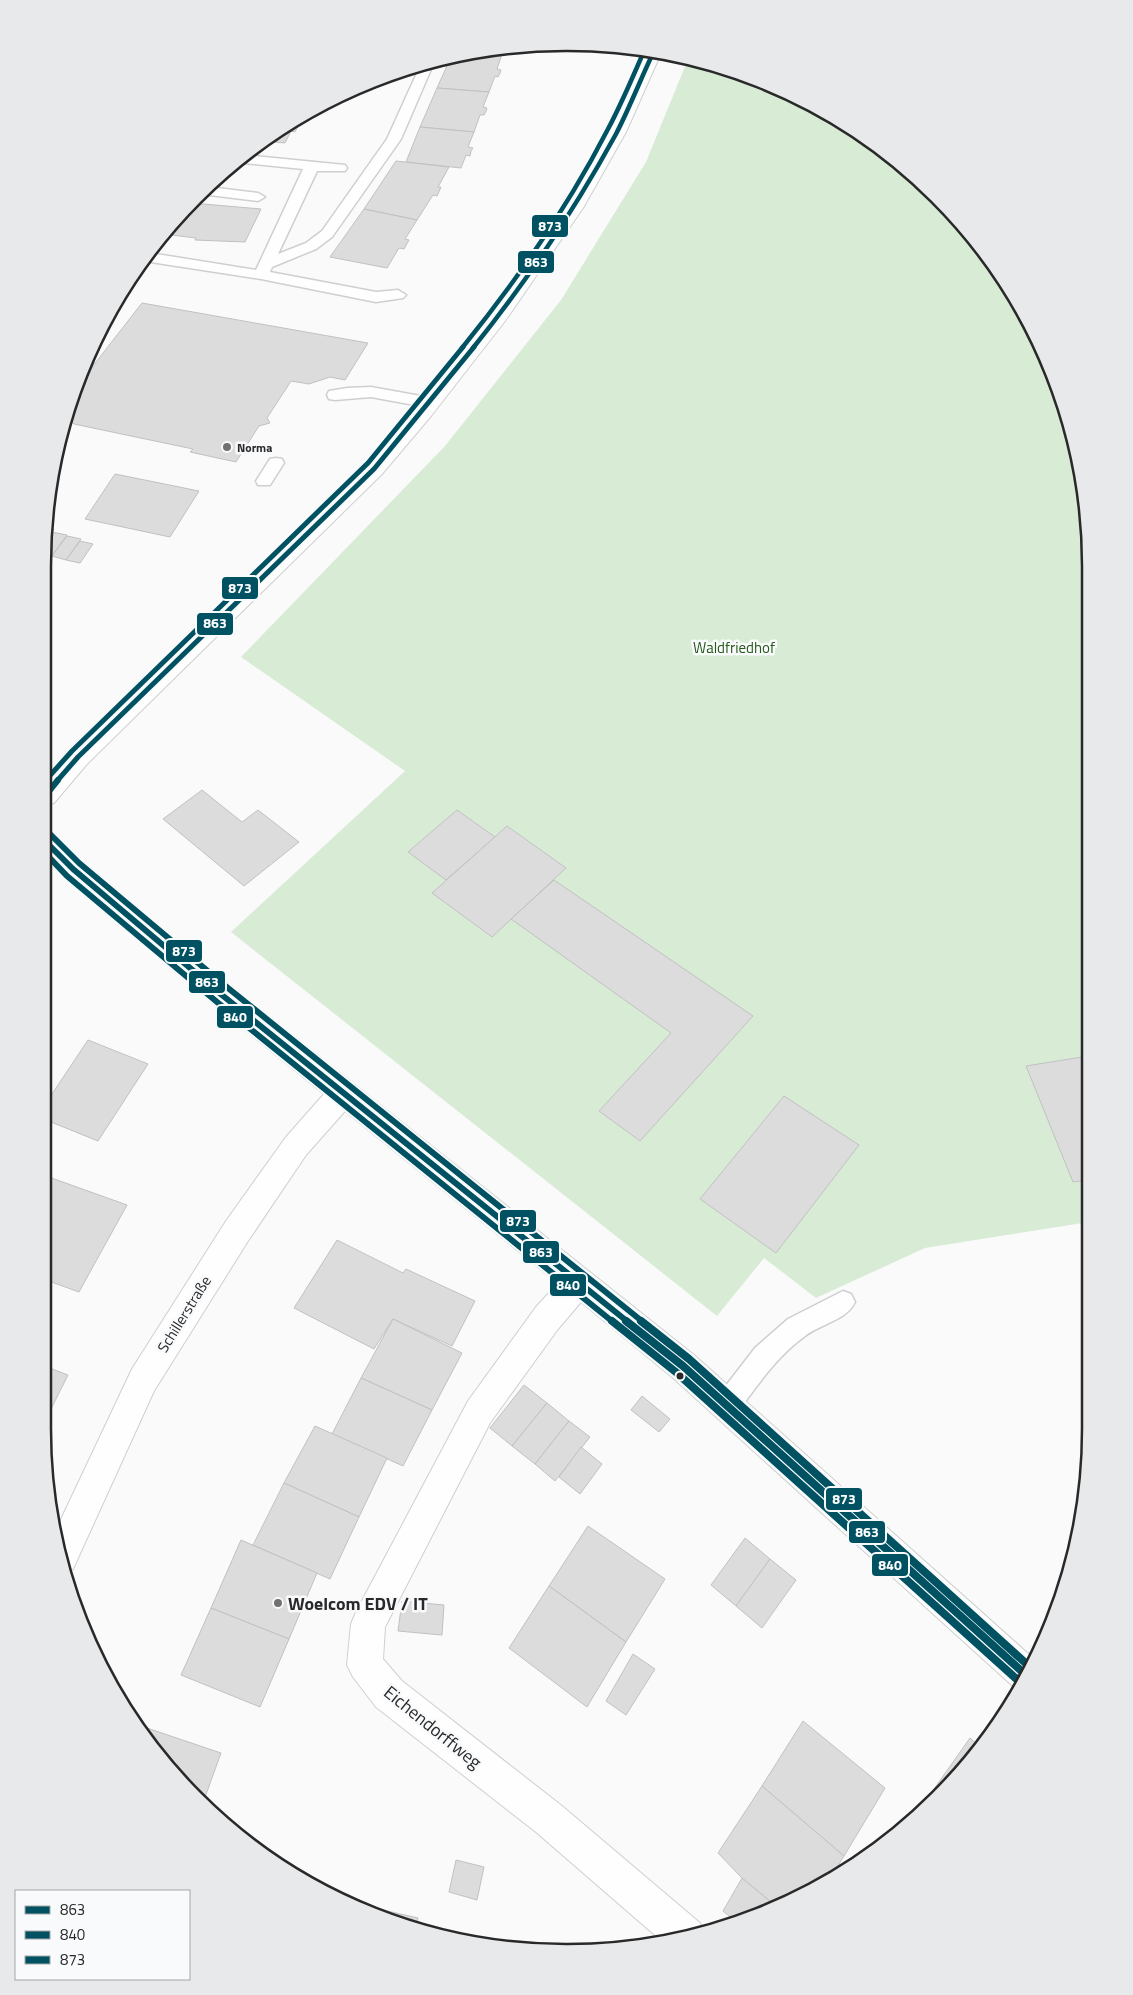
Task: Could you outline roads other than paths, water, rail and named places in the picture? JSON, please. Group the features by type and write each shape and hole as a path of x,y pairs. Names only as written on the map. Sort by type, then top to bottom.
{"street":[{"path":"51,788 78,757 374,469 431,403 525,282 570,216 606,154 651,59"},
{"path":"51,848 73,869 194,972 342,1093 579,1281 727,1405 1021,1671"},
{"name":"Schillerstraße","path":"65,1547 142,1380 237,1231 296,1146 342,1093"},
{"name":"Eichendorffweg","path":"579,1281 548,1318 479,1412 368,1624 365,1665 389,1694 549,1819 679,1931"}],"lane":[{"path":"263,270 311,246 326,234 394,139 424,72"},
{"path":"250,160 340,168"},
{"path":"263,270 312,166"},
{"path":"212,193 258,196"},
{"path":"154,258 263,270 376,297 398,295"},
{"path":"335,395 350,391 391,394 431,403"},
{"path":"264,481 276,463"},
{"path":"727,1405 764,1356 797,1327 842,1302"}],"place":[{"name":"Norma","path":"227,447"},
{"name":"Woelcom EDV / IT","path":"278,1603"}],"park label":[{"name":"Waldfriedhof","path":"734,647"}]}
